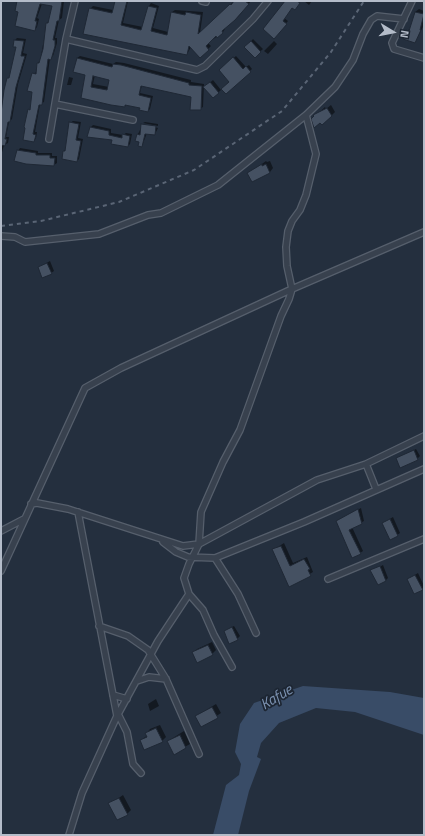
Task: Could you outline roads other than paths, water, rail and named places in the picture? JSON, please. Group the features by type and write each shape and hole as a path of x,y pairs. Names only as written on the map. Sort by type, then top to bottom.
{"street":[{"path":"49,139 66,39 75,1"},
{"path":"66,39 197,70 205,66 253,19 268,1"},
{"path":"412,1 392,43 394,49 424,58"},
{"path":"1,236 15,238 25,242 75,238 99,234 148,215 161,212 218,184 306,115 335,87 358,50 363,34 371,20 377,16 404,19"},
{"path":"55,104 133,120"},
{"path":"232,667 214,635 203,610 189,594 184,578 199,544 201,512 223,462 240,430 292,289 287,266 288,231 292,221 300,210 306,195 316,154 306,115"},
{"path":"1,571 84,388 121,368 292,289 424,232"},
{"path":"31,504 37,503 78,512 142,532 162,541 183,546 199,544 317,480 366,464 424,436"},
{"path":"366,464 376,489"},
{"path":"162,541 176,552 192,558 215,558 304,522 424,469"},
{"path":"78,512 113,695 118,715 127,732 133,764 141,774"},
{"path":"1,531 25,519"},
{"path":"328,579 424,539"},
{"path":"215,558 238,594 256,633"},
{"path":"69,835 82,793 118,715 151,654 189,594"},
{"path":"99,626 128,636 148,650 166,678 199,754"},
{"path":"137,681 149,677 166,678"},
{"path":"113,695 127,699"}],"water":[{"name":"Kafue","path":"303,686 390,692 424,698 424,735 355,712 316,708 279,723 261,743 257,757 261,759 249,791 238,835 213,835 226,785 239,775 241,764 235,752 240,724 254,703"}],"railway":[{"path":"1,226 41,221 119,202 194,170 282,111 331,52 364,1"}]}
